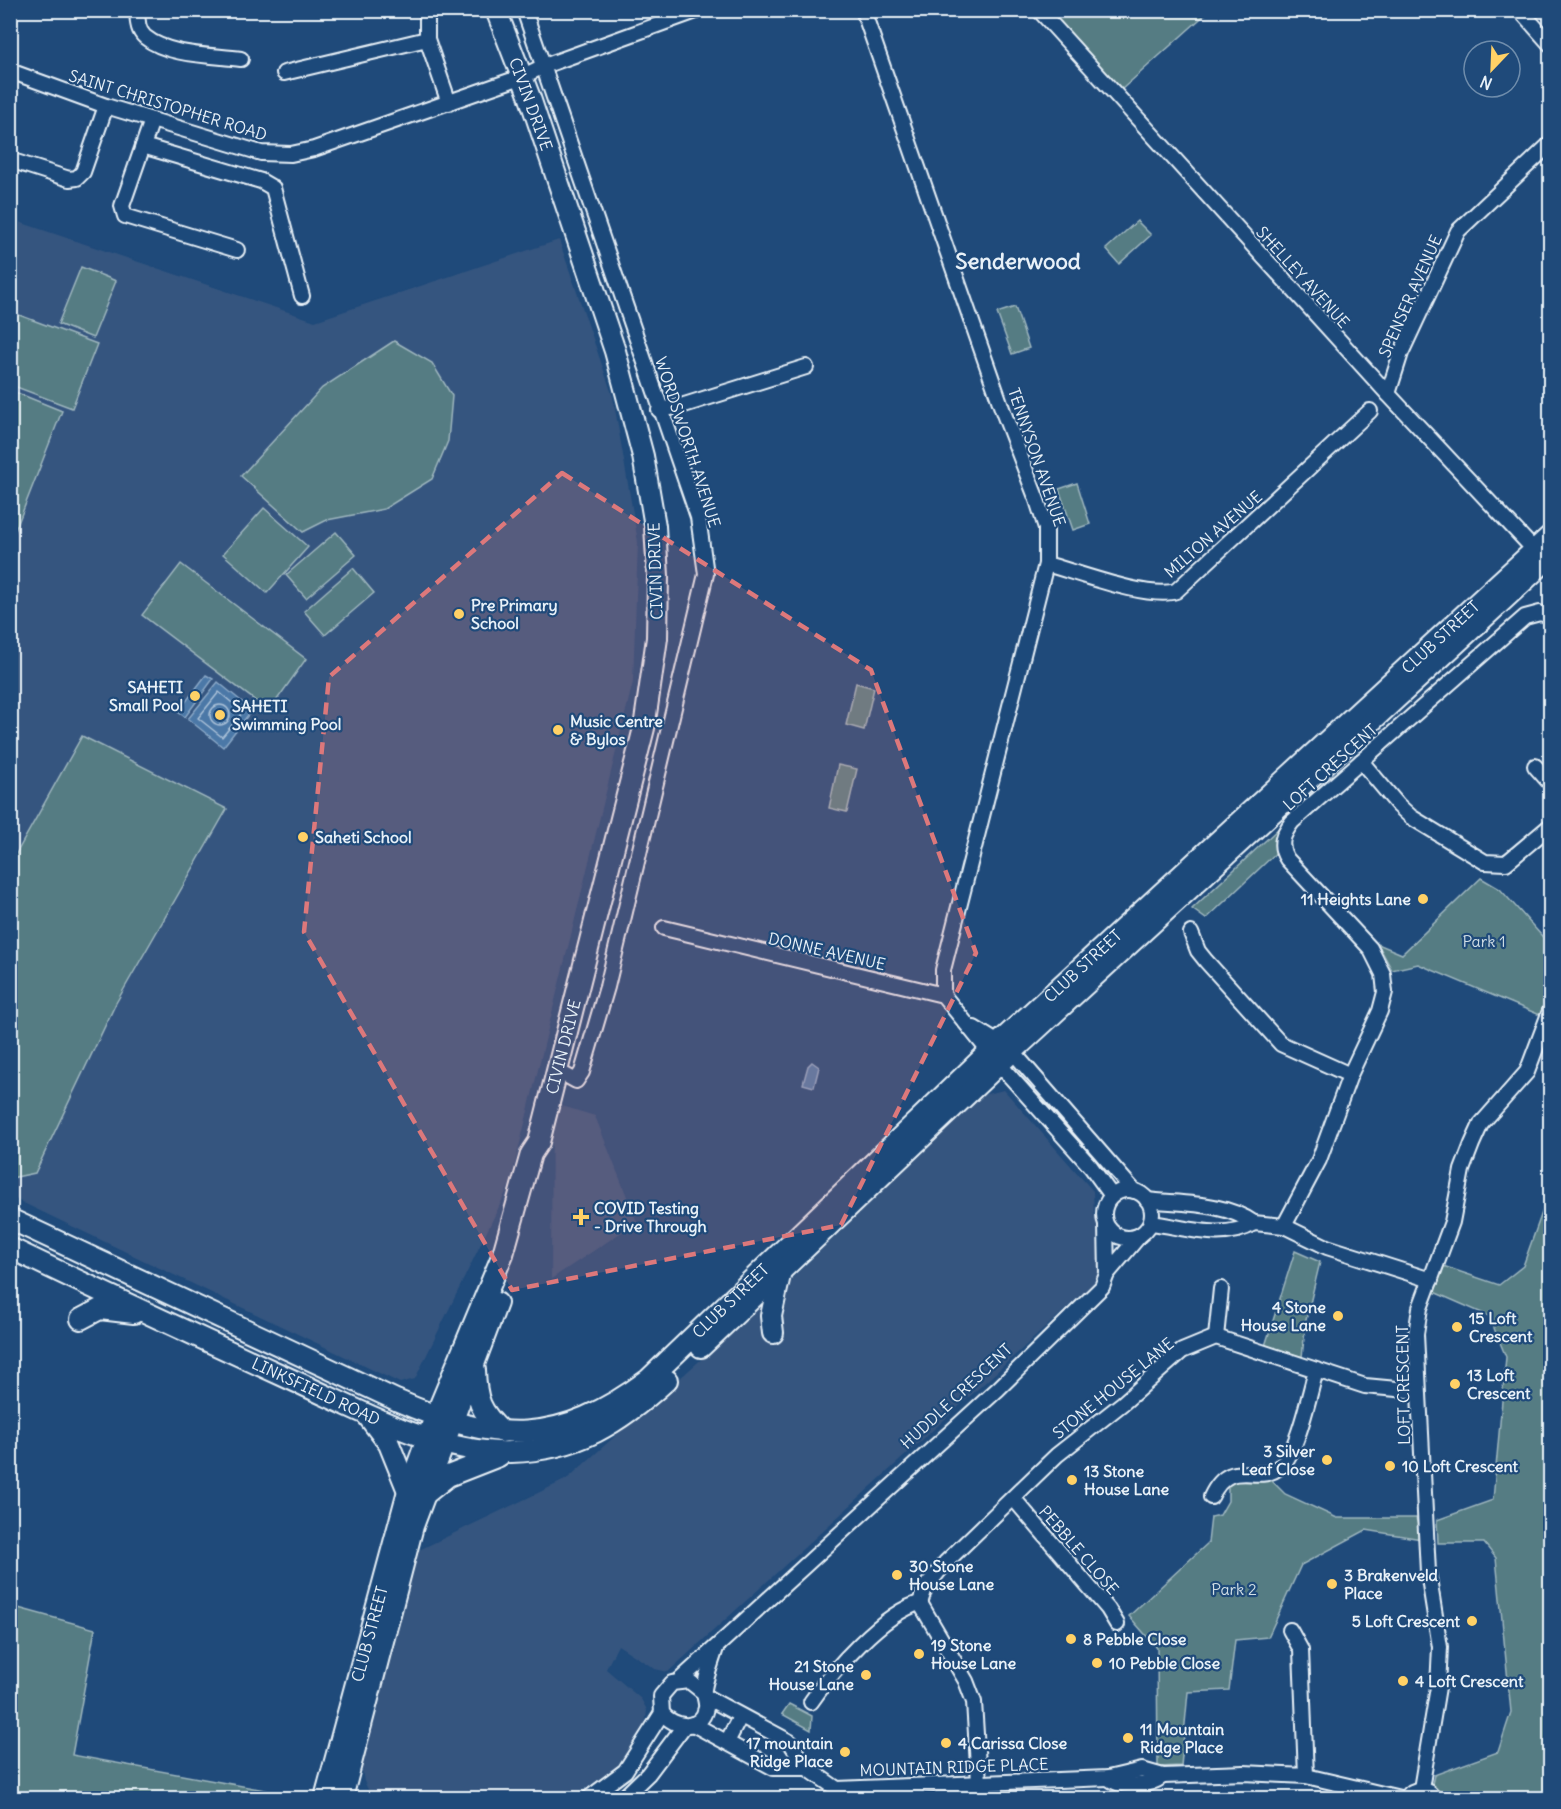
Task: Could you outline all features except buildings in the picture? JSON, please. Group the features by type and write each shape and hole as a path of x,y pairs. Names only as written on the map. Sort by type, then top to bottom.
{"main road":[{"name":"CIVIN DRIVE","path":"443,1420 449,1382 503,1254 531,1154 539,1142 644,728 657,638 658,576 655,526 643,456 615,351 496,10"},
{"name":"CLUB STREET","path":"626,1405 649,1379 1000,1052 1544,556 1551,536"},
{"name":"CLUB STREET","path":"626,1405 780,1275 1000,1052"},
{"name":"CIVIN DRIVE","path":"435,1440 443,1420 475,1361 519,1244 541,1155 539,1142"},
{"name":"LINKSFIELD ROAD","path":"10,1219 443,1420 502,1432 521,1432 568,1424 626,1405"},
{"name":"LINKSFIELD ROAD","path":"10,1248 366,1413 435,1440 510,1453 572,1443 592,1436 626,1405"},
{"path":"773,1333 771,1316 780,1275"},
{"path":"81,1319 100,1309 151,1315"},
{"path":"475,1361 476,1388 480,1406 502,1432"},
{"path":"396,1400 424,1397 449,1382"},
{"path":"366,1413 389,1444 415,1494 460,1470 510,1453"},
{"name":"CLUB STREET","path":"325,1798 415,1494 435,1440"},
{"name":"CLUB STREET","path":"342,1798 408,1544 415,1494"},
{"path":"349,1772 356,1798"}],"street":[{"path":"138,10 140,30 144,37 158,44 181,50 241,59"},
{"path":"427,10 427,39 449,103"},
{"name":"WORDSWORTH AVENUE","path":"524,10 659,410 698,517 706,560 705,588 607,987 582,1072 576,1081 558,1071"},
{"name":"SAINT CHRISTOPHER ROAD","path":"10,71 106,106 261,153 291,154 314,149 449,103 699,10"},
{"name":"TENNYSON AVENUE","path":"863,10 1043,518 1048,542 1046,564 943,970 943,995"},
{"name":"SHELLEY AVENUE","path":"1040,10 1388,394 1544,556"},
{"path":"1520,10 1551,44"},
{"path":"284,73 427,39"},
{"path":"10,160 69,179 77,178 83,172 106,106"},
{"path":"152,120 122,206 125,216 237,250"},
{"name":"SPENSER AVENUE","path":"1388,394 1401,353 1458,231 1551,144"},
{"path":"143,146 261,181 273,188 302,296"},
{"path":"659,410 681,406 806,367"},
{"name":"MILTON AVENUE","path":"1046,564 1145,591 1168,594 1176,591 1370,411"},
{"name":"LOFT CRESCENT","path":"1284,1226 1319,1160 1350,1075 1380,1011 1385,992 1383,974 1370,948 1287,859 1282,842 1292,822 1526,617 1540,613 1551,616"},
{"path":"1361,761 1411,817 1485,862 1506,863 1551,826"},
{"path":"1536,766 1551,783"},
{"name":"DONNE AVENUE","path":"664,928 943,995"},
{"path":"1191,933 1198,951 1206,961 1281,1044 1350,1075"},
{"path":"943,995 969,1026 1000,1052 1134,1191 1147,1200 1151,1207 1150,1223 1140,1235 1125,1238 1118,1236 1106,1225"},
{"name":"LOFT CRESCENT","path":"1421,1789 1438,1687 1440,1647 1428,1572 1416,1334 1420,1308 1452,1222 1462,1170 1472,1144 1481,1124 1527,1072 1551,1011"},
{"path":"1000,1052 1112,1196"},
{"path":"1107,1274 1104,1209 1112,1196 1126,1190 1134,1191"},
{"path":"1147,1200 1239,1213 1254,1223 1284,1226 1327,1247 1431,1280"},
{"path":"1189,1228 1192,1205"},
{"path":"1150,1223 1225,1234 1240,1232 1254,1223"},
{"name":"HUDDLE CRESCENT","path":"680,1680 872,1504 887,1483 1052,1329 1070,1320 1102,1287 1107,1274 1140,1235"},
{"path":"1221,1288 1216,1337 1316,1371 1379,1389 1418,1391"},
{"name":"STONE HOUSE LANE","path":"920,1603 925,1588 946,1562 1014,1499 1057,1455 1123,1403 1182,1351 1216,1337"},
{"path":"1211,1497 1216,1486 1228,1475 1271,1471 1283,1464 1293,1446 1316,1371"},
{"name":"PEBBLE CLOSE","path":"1014,1499 1108,1609 1117,1624"},
{"path":"811,1702 832,1673 896,1613 904,1607 920,1603 966,1681 974,1702 979,1782"},
{"path":"1290,1630 1301,1650 1306,1776"},
{"path":"623,1798 648,1774 688,1725 701,1718 706,1708 704,1694 717,1646"},
{"path":"589,1798 625,1771 662,1713 661,1696 665,1689 680,1680 698,1685 704,1694 740,1717 790,1742 807,1768"},
{"path":"662,1713 675,1725 688,1725 727,1742 774,1768 807,1768"},
{"path":"727,1742 740,1717"},
{"name":"MOUNTAIN RIDGE PLACE","path":"807,1768 835,1794 979,1782 1108,1778 1118,1785 1154,1781 1163,1776 1244,1773 1306,1776 1400,1798"},
{"path":"1406,1798 1411,1792 1421,1789 1430,1793 1434,1798"}],"highlighted area":[{"path":"562,473 871,670 976,953 841,1225 512,1290 304,932 329,677"}],"shaded area":[{"name":"Saheti School","path":"10,219 315,321 559,240 613,397 638,542 633,682 510,1184 415,1379 400,1383 11,1197"},
{"path":"1004,1090 1093,1191 1094,1214 1104,1241 1103,1269 1093,1284 668,1672 655,1669 618,1645 606,1669 641,1699 647,1710 645,1726 633,1748 616,1767 597,1781 571,1798 372,1798 364,1781 361,1765 417,1551 567,1479 789,1281 978,1096"},
{"path":"552,1103 595,1116 637,1222 551,1279"}],"green space":[{"path":"1049,11 1209,11 1121,90"},
{"path":"1137,221 1151,235 1119,264 1106,249"},
{"path":"81,267 116,281 93,338 58,324"},
{"path":"1015,307 1029,348 1012,354 997,313"},
{"path":"11,312 97,344 72,408 11,385"},
{"path":"394,341 432,363 452,396 448,441 432,479 384,509 327,520 303,532 241,476 322,388"},
{"path":"10,390 62,411 13,536 10,535"},
{"path":"1077,483 1090,524 1073,530 1059,489"},
{"path":"264,508 308,547 267,593 223,554"},
{"path":"336,532 356,555 306,598 286,575"},
{"path":"181,564 306,659 269,711 142,615"},
{"path":"353,568 374,593 325,635 304,611"},
{"path":"856,683 874,688 864,730 846,725"},
{"path":"82,736 227,809 116,1003 35,1173 11,1178 11,863"},
{"path":"838,765 857,769 847,812 829,808"},
{"path":"1279,828 1278,851 1206,919 1192,909"},
{"name":"Park 1","path":"1481,878 1500,889 1550,945 1550,990 1540,1015 1418,964 1392,970 1378,944 1402,954"},
{"path":"1550,1190 1550,1798 1437,1798 1431,1788 1434,1775 1498,1752 1511,1712 1496,1558 1484,1543 1438,1543 1437,1520 1493,1500 1506,1357 1489,1316 1434,1292 1443,1266 1499,1285 1523,1266"},
{"path":"1295,1251 1320,1262 1306,1320 1302,1357 1265,1346"},
{"name":"Park 2","path":"1245,1479 1271,1480 1285,1494 1337,1518 1416,1518 1422,1539 1366,1530 1301,1565 1268,1637 1235,1640 1229,1690 1188,1692 1181,1766 1158,1767 1157,1648 1129,1616 1208,1543 1211,1517 1220,1515 1228,1501 1228,1483"},
{"path":"11,1606 95,1629 72,1755 308,1798 11,1798"},
{"path":"789,1704 812,1716 811,1730 782,1714"}],"water":[{"name":"SAHETI Small Pool","path":"206,675 213,679 185,717 178,712"},
{"name":"SAHETI Swimming Pool","path":"218,682 252,710 223,747 188,719"},
{"path":"812,1062 819,1067 814,1087 803,1084 808,1066"}],"place":[{"name":"Pre Primary School","path":"459,614"},
{"name":"SAHETI Small Pool","path":"195,696"},
{"name":"SAHETI Swimming Pool","path":"220,715"},
{"name":"Music Centre & Bylos","path":"558,730"},
{"name":"Saheti School","path":"303,837"},
{"name":"11 Heights Lane","path":"1423,899"},
{"name":"COVID Testing - Drive Through","path":"581,1217"},
{"name":"4 Stone House Lane","path":"1338,1316"},
{"name":"15 Loft Crescent","path":"1457,1327"},
{"name":"13 Loft Crescent","path":"1455,1384"},
{"name":"3 Silver Leaf Close","path":"1327,1460"},
{"name":"10 Loft Crescent","path":"1390,1466"},
{"name":"13 Stone House Lane","path":"1072,1480"},
{"name":"30 Stone House Lane","path":"897,1575"},
{"name":"3 Brakenveld Place","path":"1332,1584"},
{"name":"5 Loft Crescent","path":"1472,1621"},
{"name":"8 Pebble Close","path":"1071,1639"},
{"name":"19 Stone House Lane","path":"919,1654"},
{"name":"10 Pebble Close","path":"1097,1663"},
{"name":"21 Stone House Lane","path":"866,1675"},
{"name":"4 Loft Crescent","path":"1403,1681"},
{"name":"11 Mountain Ridge Place","path":"1128,1738"},
{"name":"4 Carissa Close","path":"946,1743"},
{"name":"17 mountain Ridge Place","path":"845,1752"}],"district":[{"name":"Senderwood","path":"1018,261"}]}
